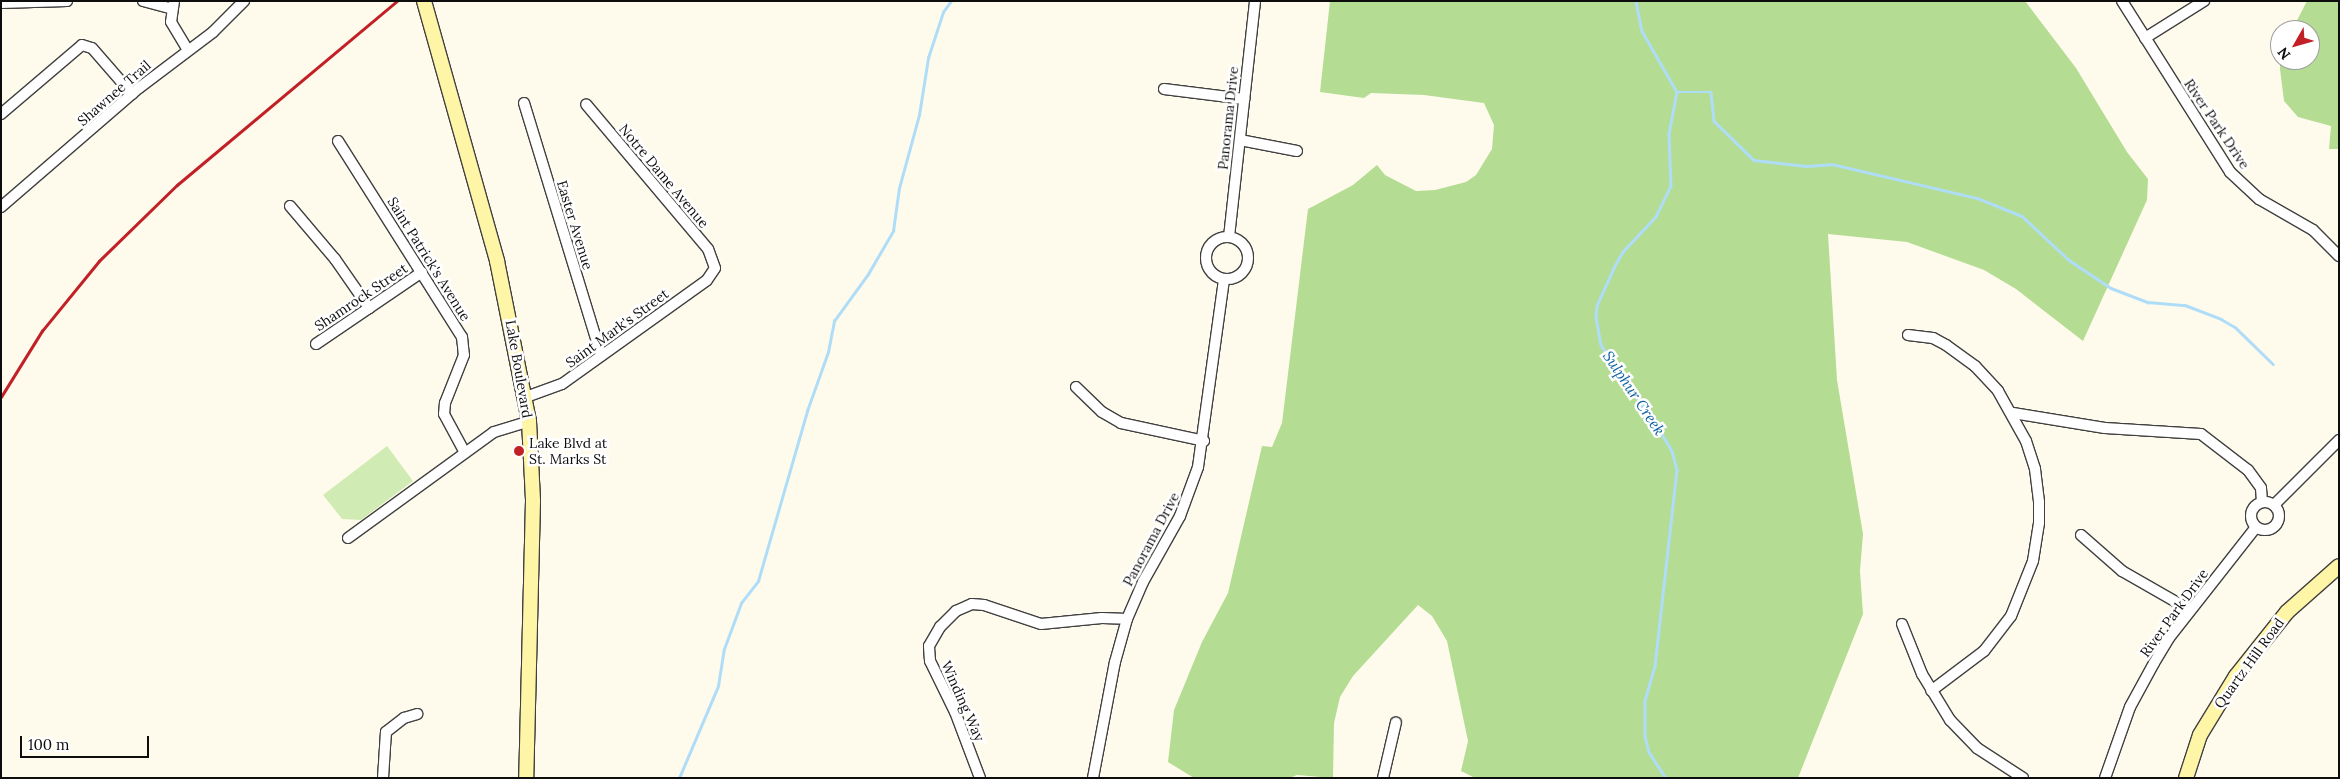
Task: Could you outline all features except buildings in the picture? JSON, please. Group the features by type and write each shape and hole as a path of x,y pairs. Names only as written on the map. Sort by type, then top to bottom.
{"main road":[{"name":"Lake Boulevard","path":"426,8 497,261 526,398 529,421 533,501 526,778"},
{"name":"Quartz Hill Road","path":"2186,778 2200,735 2236,676 2287,612 2339,566"}],"street":[{"path":"1,3 67,1"},
{"path":"143,1 173,5 174,29 188,50"},
{"name":"Shawnee Trail","path":"1,207 132,94 213,32 244,1"},
{"name":"Panorama Drive","path":"1229,237 1255,1"},
{"name":"River Park Drive","path":"2122,1 2230,172 2259,199 2313,230 2339,256"},
{"path":"2145,38 2204,1"},
{"path":"2,112 82,45 92,48 132,94"},
{"path":"1164,88 1244,99"},
{"name":"Easter Avenue","path":"524,103 601,355"},
{"name":"Notre Dame Avenue","path":"586,104 708,249 715,268"},
{"path":"1240,140 1297,150"},
{"name":"Saint Patrick's Avenue","path":"338,141 462,337 464,355 445,403 444,414 465,453"},
{"path":"290,206 329,252 369,308"},
{"path":"1229,237 1245,248 1248,261 1242,274 1224,280 1213,274 1206,258 1215,241 1229,237"},
{"name":"Saint Mark's Street","path":"526,398 558,387 707,280 715,268"},
{"name":"Shamrock Street","path":"316,344 422,272"},
{"name":"Panorama Drive","path":"1093,778 1115,662 1127,619 1135,597 1190,495 1204,441 1224,280"},
{"path":"1908,335 1933,338 1960,353 1990,380 2013,413 2033,462 2039,502 2037,542 2028,581 2011,616 1990,645 1931,692"},
{"path":"1076,387 1102,412 1121,423 1204,441"},
{"path":"2013,413 2105,428 2201,434 2248,470 2261,488 2262,501"},
{"path":"348,538 494,432 529,421"},
{"path":"2274,505 2339,440"},
{"path":"2262,501 2274,505"},
{"path":"2262,501 2251,511 2256,527 2266,530 2274,526 2278,518 2274,505"},
{"name":"River Park Drive","path":"2105,778 2122,725 2140,687 2190,610 2256,527"},
{"path":"2081,535 2122,571 2190,610"},
{"name":"Winding Way","path":"980,778 955,712 930,661 929,646 940,627 956,611 972,604 984,605 1040,624 1102,618 1127,619"},
{"path":"1902,624 1931,692 1950,720 1978,748 2023,778"},
{"path":"383,778 386,732 404,718 417,714"},
{"path":"1383,778 1396,722"}],"green space":[{"path":"1330,1 2025,1 2076,68 2127,152 2148,179 2147,200 2083,341 2016,289 1984,270 1907,242 1828,234 1837,380 1863,534 1860,571 1863,614 1798,778 1475,778 1461,771 1468,741 1447,641 1432,616 1418,605 1353,676 1340,697 1334,723 1333,778 1297,775 1289,778 1194,778 1168,762 1174,710 1202,642 1228,593 1262,446 1272,447 1282,423 1308,209 1353,185 1377,165 1385,175 1416,191 1435,190 1466,182 1476,175 1492,149 1494,125 1484,103 1424,95 1371,93 1364,98 1320,92"},
{"path":"2307,1 2339,1 2339,149 2329,149 2331,126 2298,117 2284,101 2280,70 2320,70 2320,20 2297,20"},
{"path":"387,446 413,481 361,520 342,519 323,495"}],"waterway":[{"path":"679,778 718,686 724,649 741,603 758,581 807,411 828,352 834,321 868,274 893,231 899,188 919,115 928,58 943,12 951,1"},
{"name":"Sulphur Creek","path":"1636,1 1642,31 1677,92 1669,134 1671,186 1656,217 1623,252 1597,306 1596,317 1601,345 1660,431 1672,451 1677,470 1655,666 1645,701 1645,736 1649,752 1666,778"},
{"path":"1677,92 1711,92 1714,121 1754,160 1806,166 1832,164 1977,198 2022,216 2069,260 2111,288 2148,302 2185,305 2221,319 2235,327 2273,364"}],"railway":[{"path":"1,397 42,331 99,261 177,185 397,1"}],"place":[{"name":"Lake Blvd at St. Marks St","path":"519,451"}]}
